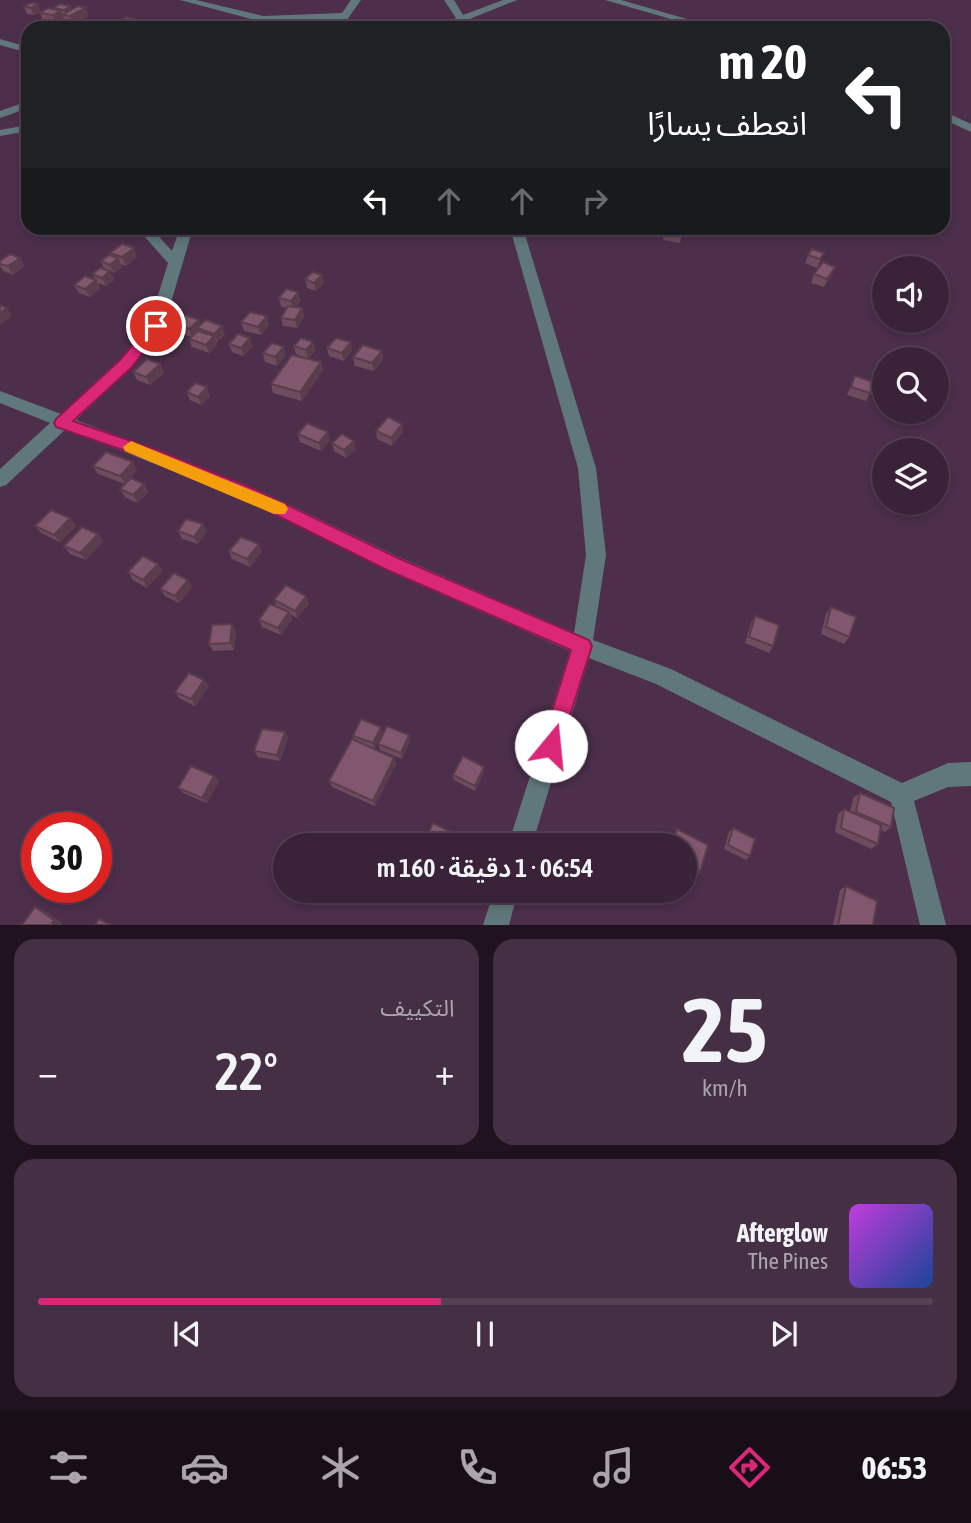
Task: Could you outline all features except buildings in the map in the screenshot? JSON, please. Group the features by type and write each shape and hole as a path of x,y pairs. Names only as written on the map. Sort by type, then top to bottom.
{"street":[{"path":"185,0 263,19 344,16"},
{"path":"341,21 356,0"},
{"path":"449,0 464,21"},
{"path":"454,21 512,0"},
{"path":"610,0 687,21"},
{"path":"258,21 263,19"},
{"path":"0,42 21,48"},
{"path":"0,115 21,107"},
{"path":"950,118 971,129"},
{"path":"0,133 21,129"},
{"path":"150,235 176,263"},
{"path":"0,480 125,364 156,326 184,235"},
{"path":"519,235 587,468 596,555 582,646 524,833"},
{"path":"0,397 61,423 152,454 248,494 392,563 582,646 663,676 901,795 933,925"},
{"path":"901,795 948,775 971,775"},
{"path":"496,925 502,903"}],"slow traffic":[{"path":"131,447 280,509"}],"route":[{"path":"156,326 125,364 61,423 152,454 248,494 392,563 582,646 551,746"}]}
